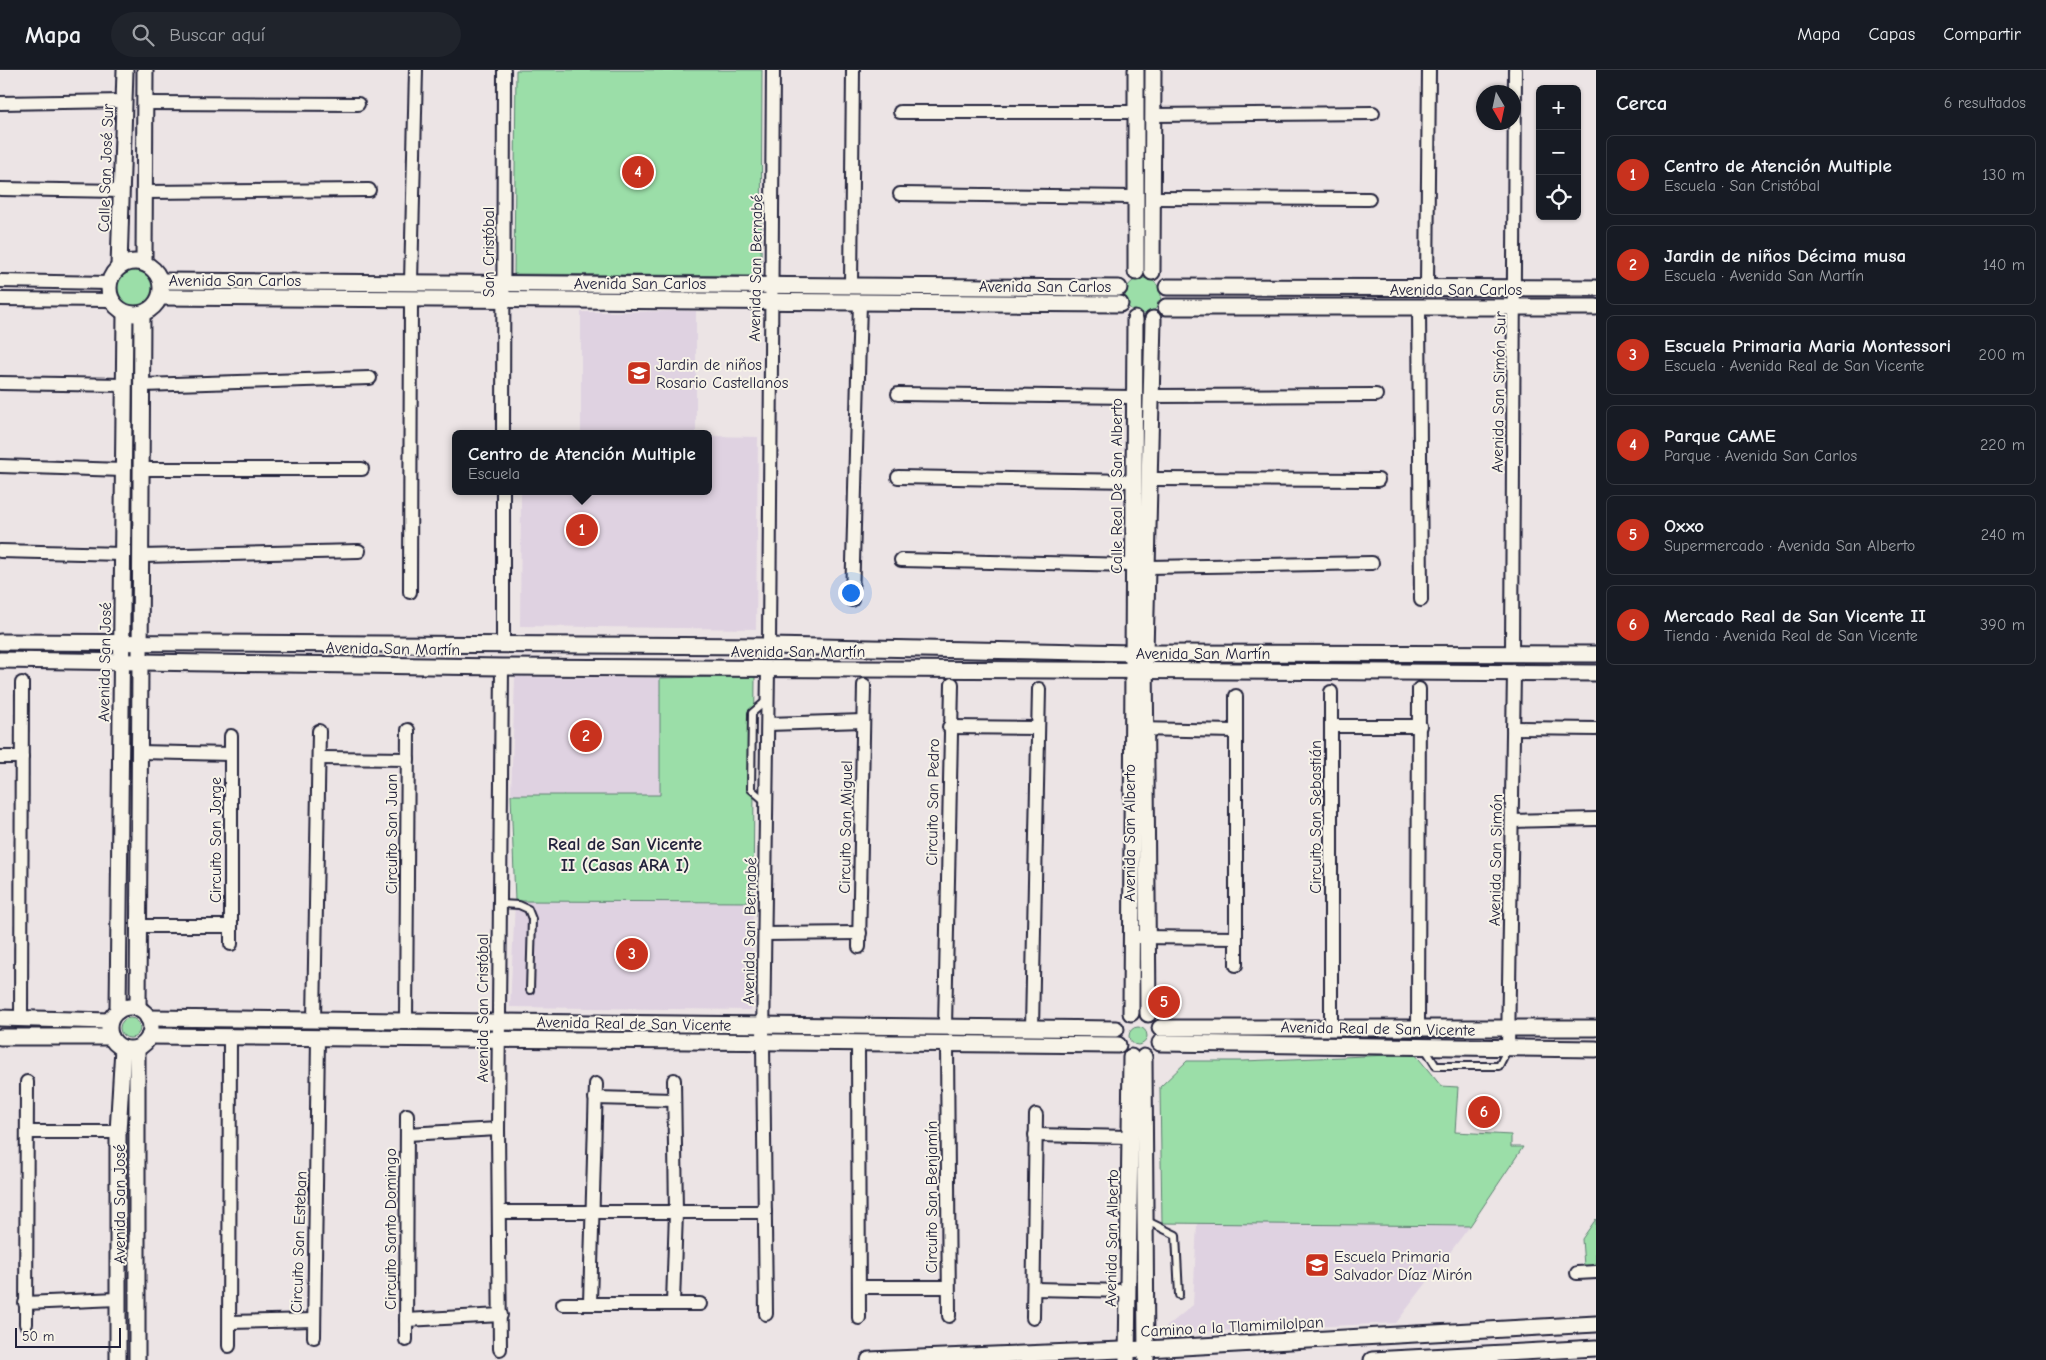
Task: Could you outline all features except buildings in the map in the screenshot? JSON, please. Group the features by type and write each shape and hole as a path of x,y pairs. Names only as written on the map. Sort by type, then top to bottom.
{"street":[{"name":"Calle San José Sur","path":"119,267 125,70"},
{"path":"144,263 145,70"},
{"path":"411,282 416,70"},
{"name":"San Cristóbal","path":"504,70 504,430"},
{"name":"Avenida San Bernabé","path":"769,646 773,70"},
{"path":"851,286 853,70"},
{"path":"1136,70 1136,272"},
{"path":"1152,272 1153,70"},
{"path":"1427,286 1429,70"},
{"name":"Avenida San Simón Sur","path":"1512,654 1515,70"},
{"path":"0,103 125,101"},
{"path":"145,103 358,104"},
{"path":"900,112 1135,112"},
{"path":"1153,115 1373,113"},
{"path":"0,189 122,191"},
{"path":"144,192 369,190"},
{"path":"900,194 1135,197"},
{"path":"1152,198 1369,199"},
{"path":"127,263 144,263 152,267 161,280 160,297 156,304 142,314 125,313 112,300 109,283 119,267 127,263"},
{"path":"1136,272 1152,272 1164,280 1167,287 1169,294 1166,307 1153,319 1135,319 1123,310 1120,304 1119,288 1128,276 1136,272"},
{"name":"Avenida San Carlos","path":"161,280 1119,288"},
{"path":"0,281 109,283"},
{"name":"Avenida San Carlos","path":"1167,287 1427,286 1596,288"},
{"name":"Avenida San Carlos","path":"160,297 1120,304"},
{"path":"0,299 112,300"},
{"path":"410,592 411,299"},
{"path":"852,600 860,302"},
{"path":"1419,306 1421,600"},
{"name":"Avenida San Carlos","path":"1166,307 1596,307"},
{"name":"Avenida San José","path":"114,1016 122,643 125,313"},
{"path":"0,1037 111,1037 130,1048 143,1044 149,1036 150,1025 143,1013 138,926 142,314"},
{"name":"Calle Real De San Alberto","path":"1135,319 1134,397 1143,480"},
{"name":"Calle Real De San Alberto","path":"1140,652 1143,480 1150,396 1153,319"},
{"path":"142,385 370,378"},
{"path":"0,383 124,384"},
{"path":"898,394 1134,397"},
{"path":"1150,396 1376,396"},
{"path":"0,466 123,470"},
{"path":"141,469 362,469"},
{"path":"898,477 1378,480"},
{"path":"503,495 503,645"},
{"path":"0,551 122,554"},
{"path":"141,556 359,551"},
{"path":"901,560 1140,566 1372,563"},
{"name":"Avenida San Martín","path":"0,642 769,646 1140,652 1596,654"},
{"name":"Avenida San Alberto","path":"1140,652 1139,728 1148,1014"},
{"name":"Avenida San Martín","path":"0,660 502,667 1596,673"},
{"name":"Avenida San Cristóbal","path":"500,1349 498,1129 502,667"},
{"name":"Avenida San Bernabé","path":"766,1314 763,1042 768,668"},
{"name":"Avenida San Simón","path":"1508,1048 1514,673"},
{"path":"21,1019 22,683"},
{"path":"949,727 952,684"},
{"name":"Circuito San Miguel","path":"859,946 864,685"},
{"path":"1032,1028 1039,689"},
{"path":"1418,1028 1419,689"},
{"path":"1331,692 1332,726"},
{"path":"1236,696 1236,965"},
{"path":"768,724 863,721"},
{"name":"Circuito San Sebastián","path":"1331,1028 1332,726 1420,726"},
{"name":"Circuito San Pedro","path":"945,1027 949,727 1038,728"},
{"path":"1139,728 1235,731"},
{"name":"Avenida San Alberto","path":"1131,1013 1131,937 1139,728"},
{"path":"1513,728 1596,729"},
{"path":"408,730 408,759"},
{"path":"314,1020 319,731"},
{"path":"231,736 231,754"},
{"name":"Circuito San Jorge","path":"138,926 231,926 231,754 139,752"},
{"path":"0,757 22,757"},
{"name":"Circuito San Juan","path":"319,758 408,759 406,1021"},
{"path":"1512,821 1596,819"},
{"path":"231,926 231,944"},
{"path":"765,934 860,933"},
{"path":"1131,937 1236,938"},
{"path":"0,1018 114,1016 130,1007 143,1013"},
{"name":"Avenida Real de San Vicente","path":"143,1013 314,1020 1116,1029"},
{"path":"1131,1013 1148,1014 1154,1017 1160,1028 1160,1043 1151,1054 1138,1057 1118,1045 1116,1029 1121,1019 1131,1013"},
{"path":"111,1037 114,1016"},
{"name":"Avenida Real de San Vicente","path":"1160,1028 1596,1028"},
{"name":"Avenida Real de San Vicente","path":"149,1036 1118,1045"},
{"path":"229,1346 230,1037"},
{"name":"Circuito San Esteban","path":"230,1322 314,1320 318,1037"},
{"path":"858,1043 859,1318"},
{"name":"Avenida Real de San Vicente","path":"1160,1043 1596,1049"},
{"name":"Circuito San Benjamín","path":"859,1287 948,1287 946,1044"},
{"name":"Avenida San José","path":"118,1360 118,1132 130,1048"},
{"name":"Avenida San José","path":"130,1048 137,1360"},
{"name":"Avenida San Alberto","path":"1127,1355 1130,1137 1138,1057"},
{"name":"Avenida San Alberto","path":"1138,1057 1145,1220 1146,1354"},
{"path":"674,1080 676,1212 674,1303"},
{"path":"26,1324 27,1082"},
{"path":"590,1303 596,1084"},
{"path":"595,1098 674,1100"},
{"path":"1033,1318 1036,1115"},
{"path":"406,1116 407,1134"},
{"name":"Circuito Santo Domingo","path":"498,1129 407,1134 406,1320 501,1314"},
{"path":"27,1132 118,1132"},
{"path":"1036,1135 1130,1137"},
{"path":"500,1212 765,1212"},
{"path":"1578,1273 1596,1272"},
{"path":"948,1287 949,1316"},
{"path":"1034,1289 1128,1291"},
{"path":"26,1303 117,1299"},
{"path":"563,1304 700,1304"},
{"path":"314,1320 314,1338"},
{"path":"406,1320 406,1340"},
{"name":"Camino a la Tlamimilolpan","path":"869,1360 1127,1355 1596,1324"},
{"path":"1372,1360 1537,1355 1596,1348"}],"lane":[{"path":"766,803 751,789 752,713 768,699"},
{"path":"499,904 520,905 528,909 532,919 530,990"},
{"path":"1145,1220 1176,1235 1179,1295"}],"shaded area":[{"name":"Jardin de niños Rosario Castellanos","path":"696,311 696,430 581,430 581,312"},
{"path":"712,436 758,437 756,629 520,626 521,495 712,495"},
{"path":"515,677 660,678 660,795 511,795"},
{"path":"515,901 753,902 751,1010 510,1007"},
{"name":"Escuela Primaria Salvador Díaz Mirón","path":"1197,1223 1470,1226 1396,1323 1158,1334 1193,1305"}],"green space":[{"path":"516,70 762,70 761,276 514,274"},
{"path":"135,268 148,274 154,287 148,300 135,306 122,300 116,287 122,274"},
{"path":"1143,278 1150,279 1156,283 1160,289 1160,303 1156,309 1150,313 1143,314 1136,313 1130,309 1126,303 1125,296 1126,289 1130,283 1136,279"},
{"path":"755,676 753,902 515,901 511,795 660,795 660,678"},
{"path":"130,1018 137,1021 140,1028 137,1035 130,1038 123,1035 120,1028 123,1021"},
{"path":"1134,1027 1142,1027 1147,1032 1145,1043 1134,1045 1129,1040 1129,1032"},
{"path":"1415,1054 1441,1086 1458,1087 1455,1132 1511,1135 1511,1147 1523,1147 1470,1226 1162,1223 1160,1087 1187,1061 1243,1061"},
{"path":"1596,1219 1596,1265 1584,1266 1582,1239"}],"place":[{"name":"Parque CAME","path":"638,172"},
{"name":"Jardin de niños Rosario Castellanos","path":"639,373"},
{"name":"Centro de Atención Multiple","path":"582,530"},
{"name":"Jardin de niños Décima musa","path":"586,736"},
{"name":"Escuela Primaria Maria Montessori","path":"632,954"},
{"name":"Oxxo","path":"1164,1002"},
{"name":"Mercado Real de San Vicente II","path":"1484,1112"},
{"name":"Escuela Primaria Salvador Díaz Mirón","path":"1317,1265"}],"district":[{"name":"Real de San Vicente II (Casas ARA I)","path":"625,854"}]}
